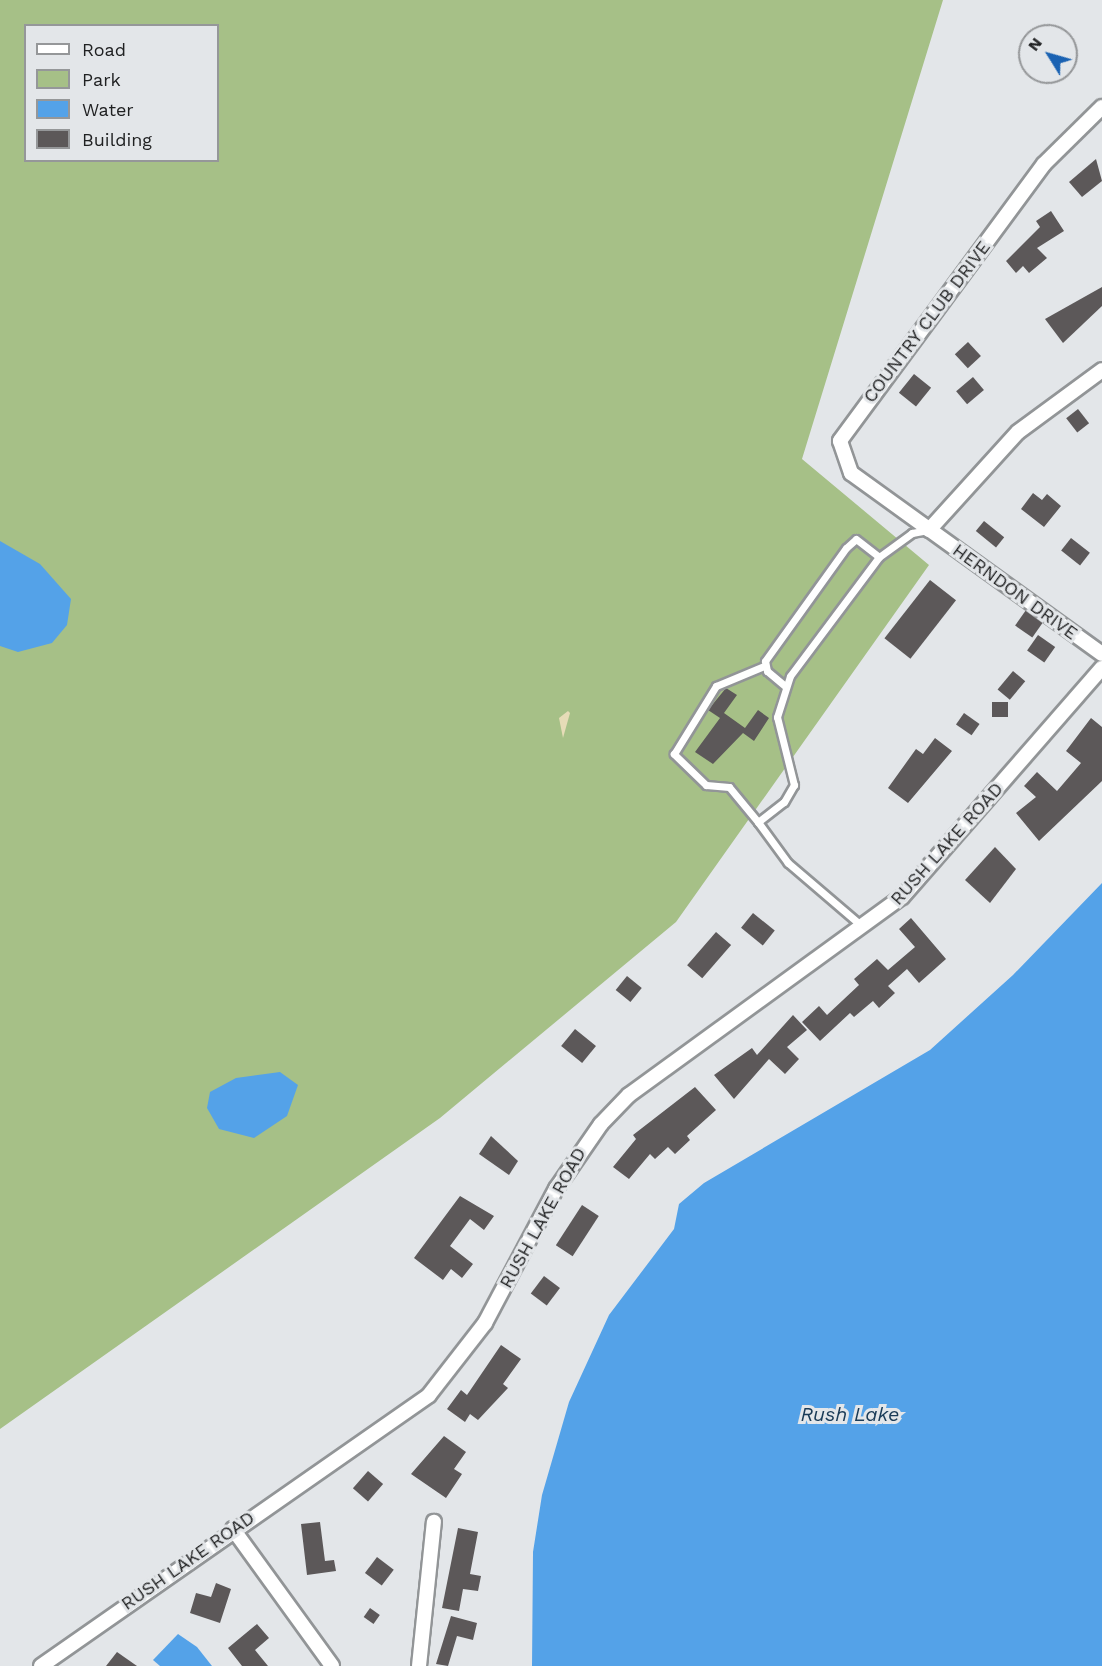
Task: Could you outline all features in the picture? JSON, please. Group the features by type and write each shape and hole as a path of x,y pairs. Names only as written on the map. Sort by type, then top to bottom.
{"street":[{"name":"COUNTRY CLUB DRIVE","path":"929,530 851,472 840,441 1044,164 1102,107"},
{"path":"929,530 1018,432 1102,370"},
{"name":"HERNDON DRIVE","path":"929,530 1102,654"},
{"name":"RUSH LAKE ROAD","path":"41,1666 233,1529 429,1395 485,1323 579,1151 629,1095 865,929 902,897 1102,668"},
{"path":"419,1666 435,1522"},
{"path":"233,1529 332,1666"}],"lane":[{"path":"758,822 784,802 794,785 777,717 785,686 879,557 912,533 929,530"},
{"path":"865,929 788,863 729,787 706,785 674,754 716,686 764,666 851,542 856,539 879,557"},
{"path":"764,666 785,686"}],"green space":[{"path":"0,0 943,0 802,459 929,565 676,922 440,1118 0,1429"}],"sand":[{"path":"568,711 570,713 563,738 559,718"}],"water":[{"path":"0,541 40,564 71,599 67,625 52,643 18,652 0,646"},
{"name":"Rush Lake","path":"1102,883 1102,1666 532,1666 533,1552 542,1495 569,1402 609,1315 674,1229 679,1204 704,1183 930,1050 1013,975"},
{"path":"280,1072 298,1085 287,1116 254,1138 219,1129 207,1108 210,1092 236,1078"},
{"path":"178,1634 197,1647 212,1666 160,1666 153,1660"}],"building":[{"path":"1096,159 1102,181 1082,197 1069,182"},
{"path":"1051,211 1064,231 1037,248 1047,258 1029,273 1023,266 1016,273 1006,261 1040,227 1036,221"},
{"path":"1102,287 1102,306 1063,343 1045,319"},
{"path":"968,342 981,356 968,368 955,354"},
{"path":"914,374 931,388 916,406 899,393"},
{"path":"973,377 984,390 967,404 956,391"},
{"path":"1078,409 1089,423 1077,432 1066,418"},
{"path":"1033,493 1042,500 1047,494 1061,506 1044,527 1021,509"},
{"path":"984,521 1004,537 996,547 976,531"},
{"path":"1071,538 1090,553 1080,565 1061,551"},
{"path":"930,580 956,600 910,659 884,638"},
{"path":"1026,610 1043,622 1032,638 1015,626"},
{"path":"1038,635 1055,647 1044,663 1027,651"},
{"path":"1013,671 1025,681 1010,700 998,689"},
{"path":"726,688 737,695 724,713 745,728 758,710 769,718 754,741 743,733 713,764 695,752 720,718 708,710"},
{"path":"992,702 1008,702 1008,717 992,717"},
{"path":"964,713 980,724 972,735 956,724"},
{"path":"1091,718 1102,727 1102,781 1039,841 1016,813 1036,797 1024,786 1037,772 1057,791 1081,763 1066,751"},
{"path":"935,738 952,751 908,803 888,788 916,749 923,754"},
{"path":"995,847 1016,869 990,903 965,880"},
{"path":"753,913 775,931 763,945 741,928"},
{"path":"911,918 946,959 919,983 907,969 888,986 895,993 879,1008 873,1001 854,1017 850,1013 820,1041 802,1022 819,1006 827,1015 859,985 854,979 877,959 888,970 915,947 899,929"},
{"path":"716,932 731,945 702,978 687,965"},
{"path":"627,976 642,988 630,1002 616,990"},
{"path":"793,1015 807,1030 787,1047 799,1059 785,1074 769,1059 734,1099 714,1075 752,1048 757,1055"},
{"path":"575,1029 596,1046 582,1063 561,1046"},
{"path":"695,1087 716,1110 687,1136 690,1140 675,1154 668,1147 655,1159 650,1154 629,1179 613,1167 636,1139 633,1135"},
{"path":"491,1136 518,1161 509,1175 479,1154"},
{"path":"460,1196 494,1216 484,1230 470,1219 450,1246 473,1264 462,1278 451,1269 443,1280 414,1258"},
{"path":"582,1205 599,1216 573,1256 556,1245"},
{"path":"544,1276 560,1288 547,1306 531,1294"},
{"path":"501,1345 521,1359 503,1384 508,1388 478,1420 470,1414 465,1422 447,1409 461,1390 467,1395"},
{"path":"444,1436 466,1452 454,1469 462,1474 446,1498 411,1474"},
{"path":"368,1471 383,1484 368,1501 353,1488"},
{"path":"320,1522 325,1561 334,1560 336,1571 307,1575 301,1524"},
{"path":"458,1528 478,1532 470,1574 481,1576 478,1591 463,1589 459,1611 442,1608"},
{"path":"377,1557 394,1570 382,1586 365,1573"},
{"path":"216,1583 231,1589 220,1623 190,1613 196,1593 211,1597"},
{"path":"370,1608 380,1615 374,1624 364,1617"},
{"path":"451,1616 477,1623 473,1640 457,1636 448,1666 436,1664"},
{"path":"257,1624 269,1638 255,1650 268,1666 242,1666 228,1648"},
{"path":"117,1652 137,1666 106,1666"}]}
